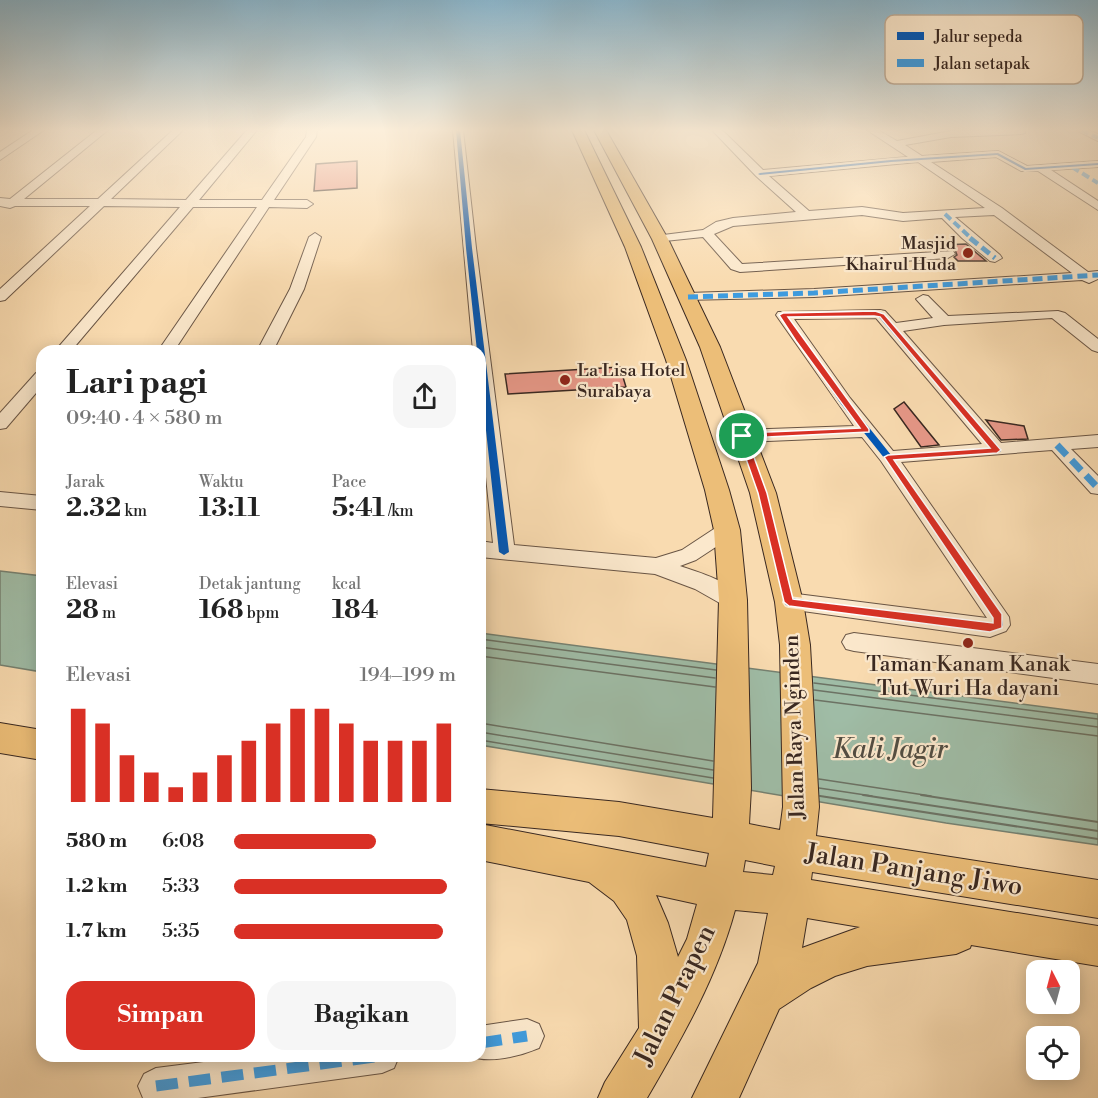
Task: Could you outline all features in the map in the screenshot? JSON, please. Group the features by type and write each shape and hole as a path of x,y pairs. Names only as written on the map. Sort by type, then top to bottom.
{"main road":[{"path":"603,181 633,247 675,360 717,490 727,530 733,600 733,788 730,838 721,889"},
{"name":"Jalan Raya Nginden","path":"627,181 660,239 710,347 763,493 789,602 795,645 801,807 788,896"},
{"path":"614,203 638,202"},
{"path":"0,738 36,744"},
{"name":"Jalan Panjang Jiwo","path":"486,807 619,819 795,851 1098,899"},
{"name":"Jalan Panjang Jiwo","path":"486,843 721,889 788,896 1098,945"},
{"path":"599,865 630,889 644,911 652,930 660,961 661,1033"},
{"name":"Jalan Prapen","path":"621,1098 661,1033 705,946 721,889"},
{"path":"724,1092 777,968 785,934 788,896"},
{"path":"765,994 814,963 865,945 912,937 1005,930"}],"street":[{"path":"0,212 6,202 34,181"},
{"path":"0,297 124,181"},
{"path":"68,345 209,181"},
{"path":"170,345 281,181"},
{"path":"463,181 480,345"},
{"path":"768,181 806,215"},
{"path":"954,181 1091,275 1098,286"},
{"path":"1060,181 1098,206"},
{"path":"6,202 307,204"},
{"path":"660,239 706,233 720,225 733,222 806,215 856,211 897,217 998,211"},
{"path":"945,214 966,235 995,258"},
{"path":"706,233 740,268 948,254"},
{"path":"268,345 297,289 315,237"},
{"path":"688,297 814,293 1091,275"},
{"path":"923,299 944,321"},
{"path":"789,602 990,628 998,625 998,617 888,457 798,340 783,315 875,314 882,316 997,450"},
{"path":"892,328 944,321 1053,314 1060,316 1098,347"},
{"path":"0,424 36,383"},
{"path":"486,396 504,552"},
{"path":"742,436 866,431"},
{"path":"888,457 1098,441"},
{"path":"1057,445 1098,488"},
{"path":"0,499 36,502"},
{"path":"657,566 689,555 727,530"},
{"path":"486,550 657,566 703,583 733,600"},
{"path":"854,642 1098,674"},
{"path":"486,1041 527,1036"},
{"path":"156,1086 337,1062"}],"water":[{"path":"0,571 36,575 36,671 0,665"},
{"name":"Kali Jagir","path":"486,634 1098,714 1098,845 946,823 486,746"}],"building":[{"path":"315,181 357,181 357,188 314,191"},
{"name":"Masjid Khairul Huda","path":"966,244 986,261 958,261 954,257 957,255 955,250 946,249 942,245"},
{"name":"La Lisa Hotel Surabaya","path":"620,367 626,387 508,394 505,374"},
{"path":"904,402 939,445 921,447 894,409"},
{"path":"986,420 1024,426 1028,439 1001,440"}],"marked path":[{"path":"945,214 966,235 995,258"},
{"path":"688,297 814,293 1098,275"},
{"path":"1057,445 1098,488"},
{"path":"486,1042 527,1036"},
{"path":"156,1086 337,1062"}],"cycle path":[{"path":"463,181 480,345"},
{"path":"789,602 990,628 998,625 998,617 888,457 844,402 783,315 880,314 997,450"},
{"path":"486,396 504,552"}],"place":[{"name":"Masjid Khairul Huda","path":"968,253"},
{"name":"La Lisa Hotel Surabaya","path":"565,380"},
{"name":"Taman Kanam Kanak Tut Wuri Ha dayani","path":"968,643"}],"route":[{"path":"880,314 997,450 888,457 998,617 998,625 990,628 789,602 763,493 742,436 866,431 798,340 783,315 880,314"}]}
